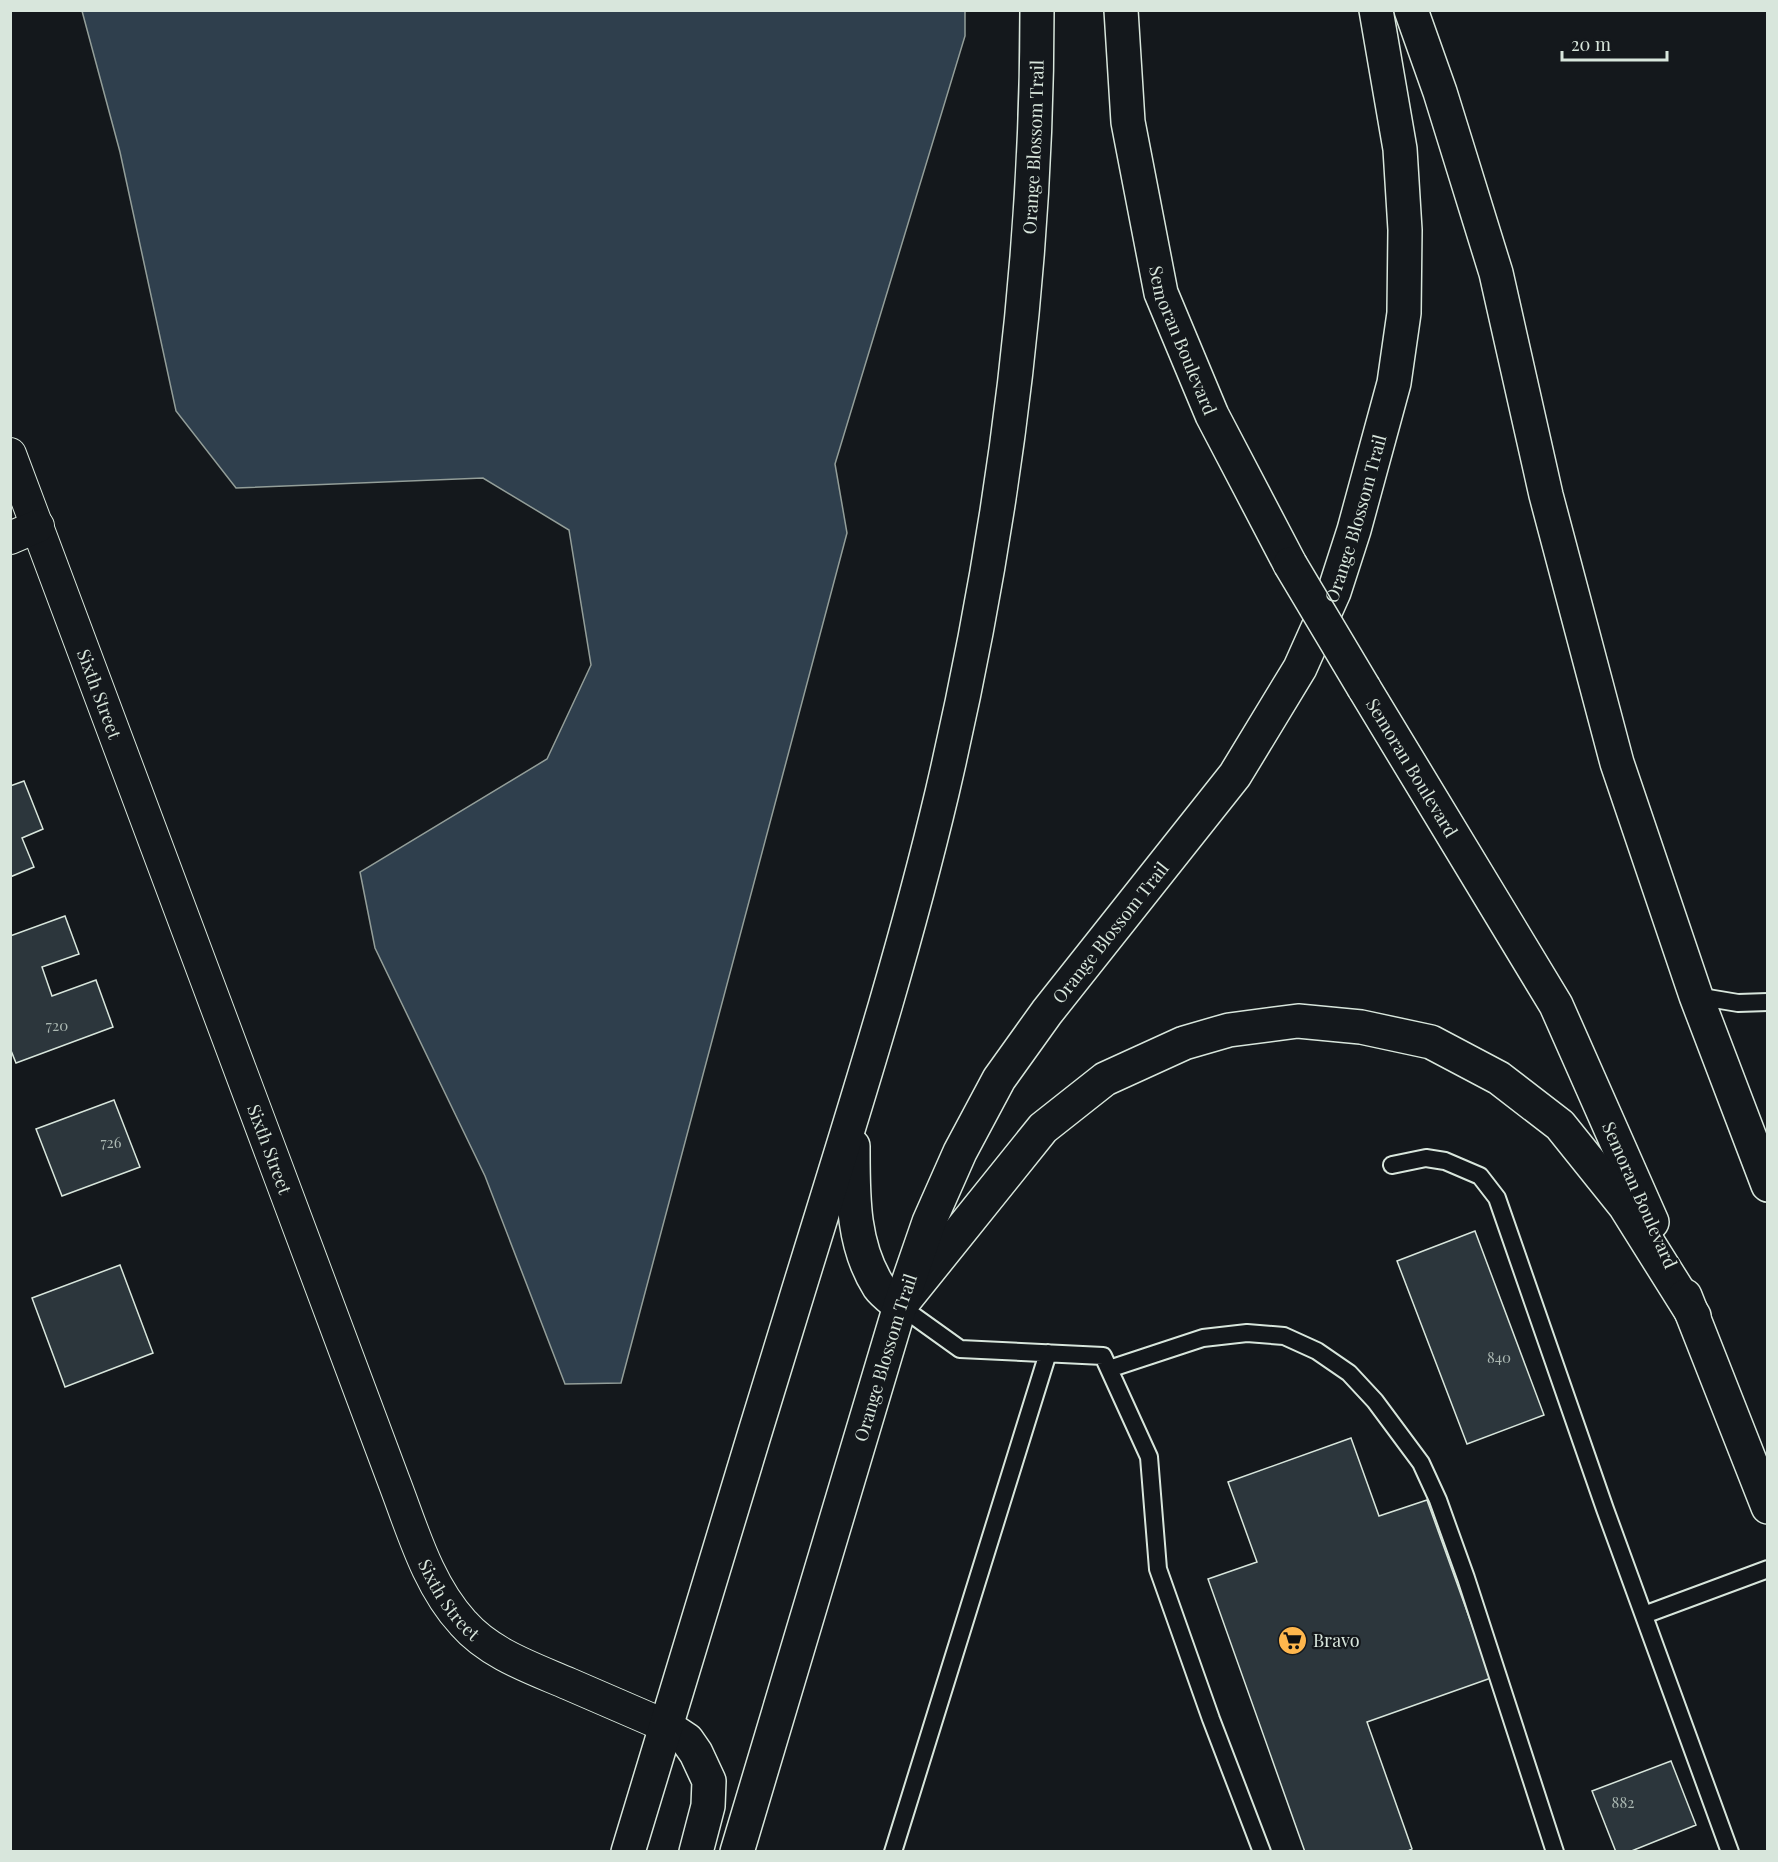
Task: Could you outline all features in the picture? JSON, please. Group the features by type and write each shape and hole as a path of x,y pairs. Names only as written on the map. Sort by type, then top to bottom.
{"main road":[{"name":"Orange Blossom Trail","path":"628,1851 852,1114 914,902 941,794 988,568 1020,347 1031,228 1037,10"},
{"name":"Semoran Boulevard","path":"1121,10 1128,122 1161,293 1212,415 1290,564 1556,1005 1694,1316 1767,1507"},
{"name":"Orange Blossom Trail","path":"737,1851 900,1306 929,1222 960,1152 999,1079 1047,1012 1235,775 1300,668 1334,592 1354,530 1394,383 1404,313 1405,230 1400,149 1376,10"},
{"path":"1411,10 1440,92 1496,273 1546,495 1617,763 1696,996 1765,1173"},
{"path":"852,1114 853,1209 864,1258 880,1288 900,1306 1043,1128 1105,1079 1184,1043 1206,1036 1229,1030 1298,1021 1361,1027 1431,1042 1499,1078 1560,1125 1625,1206 1694,1316"},
{"path":"666,1726 687,1740 709,1781 708,1806 696,1851"}],"street":[{"name":"Sixth Street","path":"10,454 24,532 422,1553 441,1593 463,1623 492,1648 525,1665 666,1726"}],"lane":[{"path":"1696,996 1738,1003 1767,1002"},
{"path":"1392,1165 1426,1158 1445,1161 1480,1176 1497,1198 1730,1851"},
{"path":"900,1306 960,1349 1103,1356 1149,1456 1158,1569 1211,1719 1262,1851"},
{"path":"1110,1369 1203,1338 1246,1333 1284,1336 1317,1351 1349,1373 1369,1394 1421,1463 1438,1500 1466,1578 1555,1851"},
{"path":"893,1851 1048,1353"},
{"path":"1644,1615 1767,1569"}],"water":[{"path":"82,11 965,11 965,36 835,464 847,533 621,1383 565,1384 485,1176 375,948 360,872 547,759 591,665 569,530 483,478 236,488 176,411 120,152"}],"building":[{"path":"24,781 43,829 22,838 34,867 10,877 10,786"},
{"path":"65,916 79,954 42,967 52,996 96,980 113,1027 16,1063 10,1048 10,936"},
{"path":"114,1100 140,1167 62,1196 36,1129"},
{"path":"1475,1231 1544,1415 1467,1444 1397,1261"},
{"path":"120,1265 153,1353 65,1387 32,1298"},
{"path":"1351,1438 1379,1516 1427,1500 1491,1678 1367,1722 1412,1849 1406,1852 1305,1852 1208,1579 1257,1562 1228,1482"},
{"path":"1671,1761 1696,1825 1629,1852 1616,1852 1592,1791"}],"place":[{"name":"Bravo","path":"1292,1640"}]}
